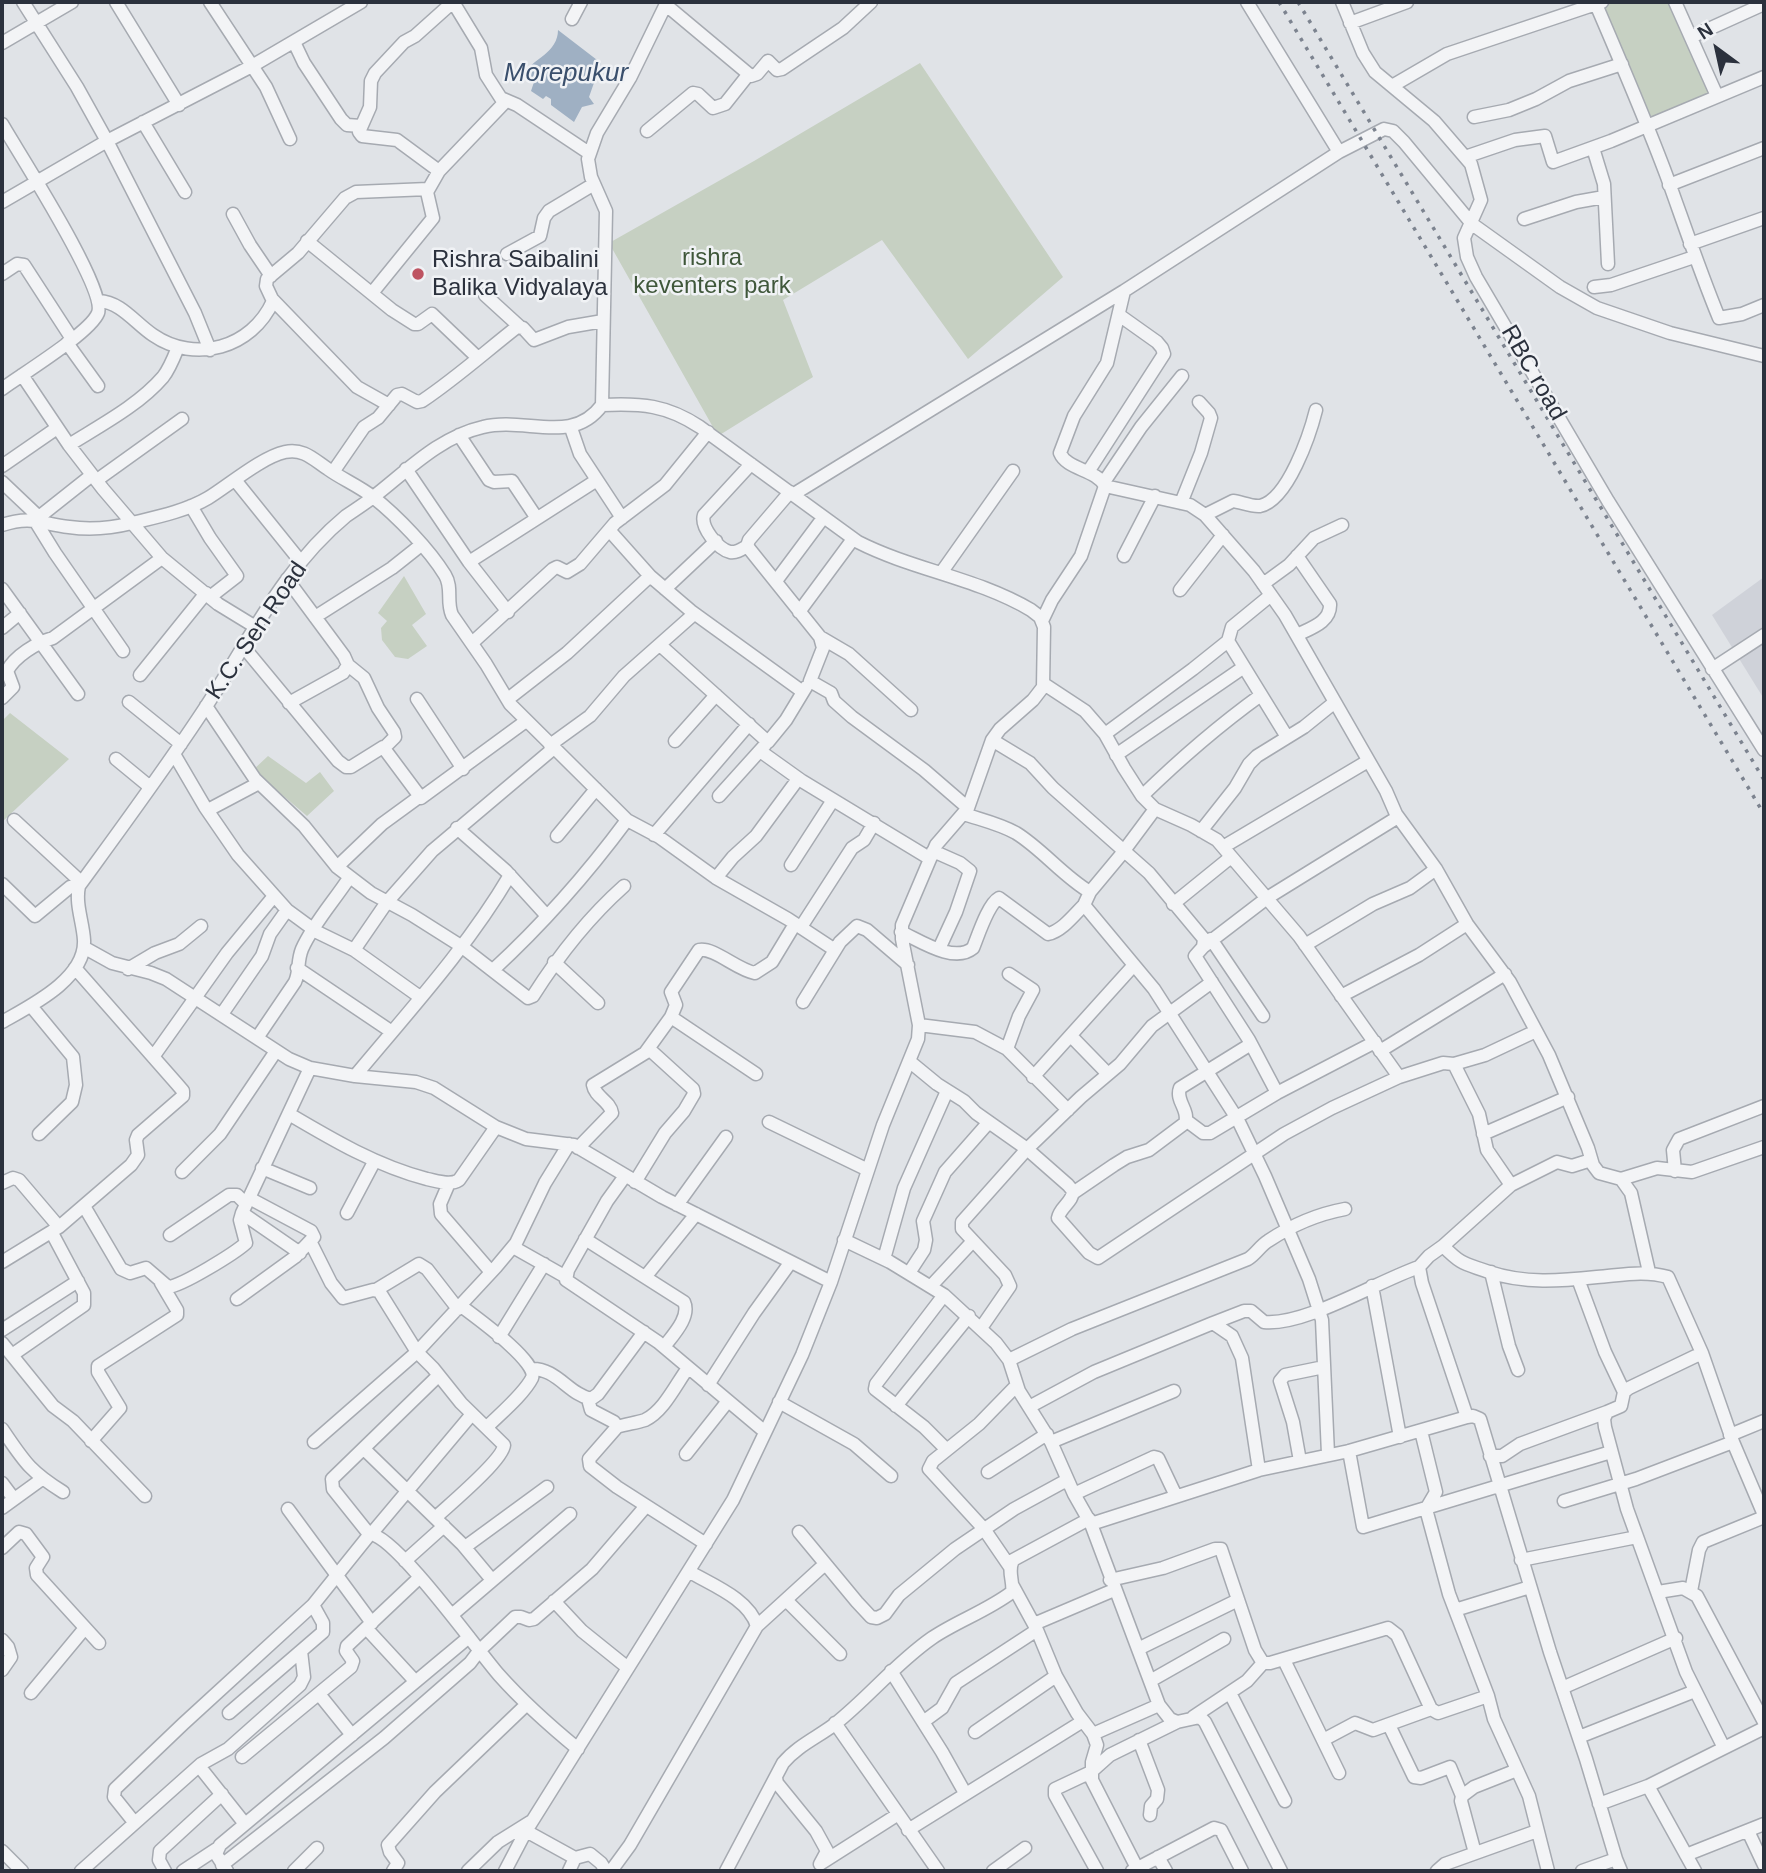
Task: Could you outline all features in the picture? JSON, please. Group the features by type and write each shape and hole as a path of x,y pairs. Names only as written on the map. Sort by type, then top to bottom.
{"street":[{"path":"23,2 77,87 107,141 195,313 210,350"},
{"path":"2,43 72,2"},
{"path":"116,2 179,104"},
{"path":"210,2 266,87 290,139"},
{"path":"2,202 107,141 253,66 360,2"},
{"path":"439,171 397,140 362,136 359,132 370,107 375,73 404,42 415,36 453,2 481,48 489,83 503,99 517,105 589,153"},
{"path":"572,19 581,2"},
{"path":"648,131 693,93 698,94 713,108 721,107 748,75 757,74 768,61 777,70 782,69 844,28 871,2"},
{"path":"1247,2 1339,152"},
{"name":"RBC road","path":"1342,2 1369,63 1376,72 1434,121 1471,164 1481,200 1464,238 1467,257 1476,277 1608,501 1764,750"},
{"path":"1350,23 1406,2"},
{"path":"1675,2 1717,96"},
{"path":"1392,86 1447,54 1599,3 1719,318 1742,314 1764,305"},
{"path":"603,405 606,211 589,171 589,153 597,133 630,78 666,4 748,75"},
{"path":"1691,37 1764,4"},
{"path":"294,42 304,63 343,122 346,125 361,126"},
{"path":"1474,117 1509,110 1569,81 1622,64"},
{"path":"1465,157 1515,140 1545,136 1553,162 1764,77"},
{"path":"372,293 433,218 427,194 439,171 503,105 503,99"},
{"path":"144,122 185,192"},
{"path":"2,124 83,264 99,301 95,318 69,341 2,389"},
{"path":"751,464 704,515 704,527 730,552 747,546 792,493 1124,291 1339,152 1348,150 1376,131 1384,129 1393,131 1472,224 1560,288 1597,308 1670,333 1764,356"},
{"path":"1593,148 1604,184 1608,264"},
{"path":"1670,185 1764,148"},
{"path":"507,254 540,236 544,218 549,211 594,184"},
{"path":"389,405 357,387 273,300 265,283 291,260 338,203 352,194 428,189"},
{"path":"1524,219 1576,202 1604,197"},
{"path":"233,214 271,276"},
{"path":"1690,244 1764,218"},
{"path":"307,241 414,324 432,314 478,358"},
{"path":"1594,287 1611,285 1694,257"},
{"path":"2,274 17,264 24,265 97,386"},
{"path":"1124,291 1107,363 1074,416 1061,450 1063,459 1104,484 1190,505 1205,515 1267,590 1297,635 1398,817 1436,869 1467,924 1505,974 1568,1097 1591,1160 1599,1173 1621,1179 1664,1167 1692,1172 1764,1147"},
{"path":"485,295 534,340 568,327 603,321"},
{"path":"99,301 114,304 154,336 178,347 210,350 226,346 249,332 273,300"},
{"path":"1087,472 1164,354 1163,348 1157,342 1119,315"},
{"path":"333,472 363,427 378,418 399,394 417,402 422,401 451,382 519,326"},
{"path":"69,445 125,409 153,386 170,366 178,347"},
{"path":"22,375 94,478 162,558 208,595 254,626"},
{"path":"1042,621 1052,600 1081,556 1104,484 1141,427 1182,376"},
{"path":"1181,503 1201,453 1211,418 1199,402"},
{"path":"505,1871 529,1826 733,1500 802,1355 918,1039 919,1026 901,932 904,918 931,855 945,834 966,811 992,740 1000,729 1039,693 1044,684 1044,626 1042,621 1024,606 887,555 853,539 695,423 656,406 633,403 603,405 590,418 571,428 578,449 622,518"},
{"path":"1205,515 1233,500 1255,506 1271,499 1301,460 1316,410"},
{"path":"39,519 182,419"},
{"name":"K.C. Sen Road","path":"80,884 177,749 286,579 326,535 407,469 459,435 484,426 503,424 571,428"},
{"path":"2,466 57,428"},
{"path":"472,643 554,568 567,572 573,570 622,518 666,485 708,432"},
{"path":"459,435 489,480 512,481 518,486 536,517"},
{"path":"2,525 39,519 67,527 87,528 134,523 191,506 275,456 296,451 312,457 373,497 421,545 447,578 450,590 449,608 457,624 508,699 526,721 627,820 835,950"},
{"path":"407,469 469,562 508,612"},
{"path":"941,573 1013,471"},
{"path":"235,480 301,562"},
{"path":"469,562 597,480"},
{"path":"2,482 39,519 55,553 123,651"},
{"path":"1124,556 1155,496"},
{"path":"140,675 208,595 237,576 191,506"},
{"path":"776,581 823,518"},
{"path":"1105,734 1228,641 1232,627 1314,538 1342,526"},
{"path":"609,530 650,576 694,614 806,686 831,693 834,701 843,709 916,763 966,811 1017,834 1059,866 1079,886 1090,892"},
{"path":"1180,590 1223,535"},
{"path":"799,612 853,539"},
{"path":"665,589 716,541"},
{"path":"315,617 392,568 421,545"},
{"path":"747,546 820,637 849,653 911,710"},
{"path":"1297,556 1330,604 1331,610 1323,622 1297,635"},
{"path":"2,698 13,687 6,671 10,665 40,642 53,638 162,558"},
{"path":"508,699 567,653 650,576"},
{"path":"242,645 342,765 351,766 380,747 385,747 394,737 363,678 348,665 286,579"},
{"path":"2,591 78,694"},
{"path":"2,628 20,613"},
{"path":"354,950 387,902 425,858 590,716 624,676 694,614"},
{"path":"1712,669 1764,635"},
{"path":"719,796 786,720 806,686 822,648 820,637"},
{"path":"1228,641 1287,737"},
{"path":"660,645 749,724 764,747 798,779 931,855 960,863 970,871 957,912 939,948"},
{"path":"289,704 343,673 348,665"},
{"path":"1116,755 1244,667"},
{"path":"1044,684 1085,711 1105,734 1142,796 1155,809 1217,840 1305,945 1399,1077"},
{"path":"675,741 716,695"},
{"path":"1142,796 1218,726 1261,695"},
{"path":"417,699 463,769"},
{"path":"129,702 177,749 208,810 238,855 287,910 314,930 354,950 420,997"},
{"path":"1201,831 1236,788 1248,764 1256,756 1304,727 1335,702"},
{"path":"206,706 247,769 304,826 349,878 461,946 529,999 554,962 604,904 624,886"},
{"path":"337,867 382,824 419,797 424,798 526,721"},
{"path":"654,835 749,724"},
{"path":"992,740 1030,763 1053,788 1149,873 1263,1016"},
{"path":"385,747 419,797"},
{"path":"116,759 150,787"},
{"path":"1173,904 1227,852 1368,761"},
{"path":"716,878 733,857 756,836 798,779"},
{"path":"208,810 259,783"},
{"path":"557,836 596,789"},
{"path":"791,865 833,800"},
{"path":"901,932 939,948 958,953 968,952 990,907 999,898 1048,934 1054,933 1084,905 1090,892 1155,809"},
{"path":"1277,1093 1251,1044 1195,956 1207,943 1267,898 1398,817"},
{"path":"15,820 80,884"},
{"path":"493,970 591,867 627,820"},
{"path":"314,1443 417,1352 513,1247 545,1183 573,1146 612,1113 611,1108 594,1091 593,1085 649,1049 676,1007 671,992 699,950 707,950 741,969 755,973 772,962 852,848 864,840 874,823"},
{"path":"457,828 510,874 547,916"},
{"path":"1305,945 1373,904 1410,888 1436,869"},
{"path":"355,1076 491,908 510,874"},
{"path":"257,1038 295,982 302,948 349,878"},
{"path":"2,884 35,916 70,887 80,884"},
{"path":"2,1021 31,1006 56,988 75,968 85,948 78,900 80,884"},
{"path":"153,1057 227,953 274,896"},
{"path":"1084,905 1154,989 1235,1116 1288,1229 1322,1320 1328,1454"},
{"path":"222,1014 262,956 270,934 287,910"},
{"path":"1341,996 1419,955 1467,924"},
{"path":"128,969 155,953 179,944 201,926"},
{"path":"803,1002 835,950 851,929 859,926 908,965"},
{"path":"85,948 128,969 158,975 276,1051 310,1068 424,1084 496,1127 536,1141 573,1146 677,1205 831,1282"},
{"path":"554,962 598,1003"},
{"path":"1033,1077 1134,965"},
{"path":"2,1262 55,1230 137,1159 138,1135 183,1096 183,1091 75,968"},
{"path":"297,968 392,1032"},
{"path":"1007,1049 1019,1016 1033,990 1009,974"},
{"path":"1251,1044 1179,1091 1187,1121 1206,1134 1277,1093 1377,1047 1505,974"},
{"path":"981,1328 1010,1286 1005,1275 962,1230 962,1222 1027,1149 1120,1064 1152,1026 1212,982"},
{"path":"31,1006 73,1057 76,1085 72,1102 39,1134"},
{"path":"671,1017 756,1074"},
{"path":"919,1026 975,1032 1007,1049 1068,1110"},
{"path":"1187,1121 1149,1150 1114,1165 1073,1193 1058,1217 1089,1253 1098,1258 1254,1154 1332,1108 1399,1077 1497,1050 1536,1031"},
{"path":"1070,1035 1108,1074"},
{"path":"566,1277 607,1201 630,1179 684,1111 694,1094 693,1089 649,1049"},
{"path":"182,1172 220,1134 276,1051"},
{"path":"909,1061 1027,1149 1066,1182 1073,1193"},
{"path":"1454,1064 1479,1114 1487,1150 1511,1185"},
{"path":"161,1282 173,1287 244,1245 246,1240 240,1220 310,1068"},
{"path":"884,1259 904,1188 947,1091"},
{"path":"1483,1134 1568,1097"},
{"path":"1675,1171 1672,1150 1679,1139 1764,1106"},
{"path":"289,1114 374,1162 449,1183 459,1180 496,1127"},
{"path":"769,1122 868,1170"},
{"path":"909,1273 924,1250 926,1240 923,1221 945,1172 989,1122"},
{"path":"677,1205 726,1137"},
{"path":"1029,1407 1094,1372 1244,1311 1251,1311 1264,1322 1271,1322 1319,1310 1419,1267 1511,1185 1558,1161 1572,1166 1591,1160"},
{"path":"347,1213 374,1162"},
{"path":"262,1168 310,1188"},
{"path":"2,1184 13,1178 19,1180 55,1230 84,1293 84,1305 12,1355"},
{"path":"1621,1179 1631,1193 1649,1272"},
{"path":"449,1183 440,1204 442,1214 491,1272"},
{"path":"170,1235 229,1195 237,1195 300,1252"},
{"path":"237,1299 300,1252 314,1237 311,1231 246,1205"},
{"path":"84,1206 121,1269 130,1273 146,1268 151,1270 177,1310 177,1315 98,1366 98,1372 120,1408 91,1441"},
{"path":"1009,1360 1072,1329 1248,1259 1264,1244 1288,1229 1320,1214 1345,1209"},
{"path":"646,1276 696,1214"},
{"path":"586,1239 679,1297 687,1307 686,1314 664,1348"},
{"path":"844,1240 884,1259 944,1295 969,1316 1009,1360 1017,1385 1049,1438 1073,1494 1090,1522 1159,1705 1170,1719 1177,1722"},
{"path":"931,1286 973,1241"},
{"path":"311,1243 331,1283 340,1296 347,1298 376,1290 415,1266 423,1265 459,1307 499,1336 531,1368 548,1371 589,1399 596,1396 644,1332"},
{"path":"1443,1246 1460,1263 1504,1278 1578,1279 1649,1272 1668,1277 1702,1353 1732,1438 1764,1516 1703,1542 1691,1591"},
{"path":"513,1247 566,1277 568,1283 644,1332 764,1431"},
{"path":"708,1385 790,1263"},
{"path":"499,1336 544,1264"},
{"path":"1419,1267 1467,1417"},
{"path":"1491,1272 1509,1346 1518,1370"},
{"path":"1490,1456 1502,1456 1520,1444 1621,1406 1624,1392 1605,1352 1578,1279"},
{"path":"2,1330 78,1281"},
{"path":"1372,1286 1400,1437"},
{"path":"376,1290 417,1352 472,1414 504,1445 504,1449 405,1561"},
{"path":"944,1295 876,1384 875,1389 924,1427 946,1449"},
{"path":"895,1406 969,1316"},
{"path":"1213,1323 1232,1336 1242,1358 1259,1470"},
{"path":"2,1343 53,1406 73,1421 145,1496"},
{"path":"1624,1392 1702,1353"},
{"path":"1300,1461 1293,1422 1280,1381 1285,1374 1324,1367"},
{"path":"487,1427 531,1379 531,1368"},
{"path":"688,1368 652,1415 617,1427 589,1459 589,1464 617,1487 706,1544"},
{"path":"438,1376 335,1475 333,1489 371,1534 377,1535 420,1577 453,1614 479,1651 527,1704 578,1749"},
{"path":"726,1871 791,1754 835,1724 891,1671 930,1639 1012,1592 1010,1567 984,1529 929,1469 933,1461 979,1424 1017,1385"},
{"path":"988,1472 1049,1438 1174,1391"},
{"path":"589,1399 591,1410 614,1422 617,1427"},
{"path":"686,1454 728,1401"},
{"path":"779,1402 854,1444 891,1476"},
{"path":"1607,1412 1604,1419 1611,1452 1637,1537 1695,1691 1724,1748"},
{"path":"134,1822 114,1797 115,1789 313,1605 472,1414"},
{"path":"1010,1567 1013,1560 1090,1522 1259,1470 1349,1451 1467,1417 1480,1419 1521,1560 1618,1865 1582,1871"},
{"path":"1564,1501 1619,1483 1732,1438 1764,1421"},
{"path":"1421,1432 1436,1492 1426,1509 1455,1610 1494,1719 1529,1796 1548,1871"},
{"path":"4,1436 27,1466 63,1492"},
{"path":"364,1449 465,1548 492,1580"},
{"path":"1349,1451 1363,1527 1611,1452"},
{"path":"1073,1494 1154,1457 1162,1463 1176,1496"},
{"path":"2,1508 42,1479"},
{"path":"799,1532 856,1602 877,1618 885,1614 899,1595 984,1529 1067,1480"},
{"path":"2,1483 14,1499"},
{"path":"465,1548 547,1487"},
{"path":"218,1848 216,1854 225,1868 384,1738 470,1662 515,1617 531,1620 592,1569 646,1506"},
{"path":"288,1510 338,1574 369,1626 415,1681"},
{"path":"453,1614 570,1514"},
{"path":"2,1548 19,1532 26,1534 43,1557 36,1568 37,1575 99,1643"},
{"path":"1521,1560 1637,1537"},
{"path":"923,1722 942,1708 956,1683 1035,1627 1112,1585 1215,1549 1221,1549 1224,1553 1255,1650 1263,1663"},
{"path":"529,1826 575,1858 590,1854 609,1871 630,1845 757,1626 825,1564"},
{"path":"690,1572 736,1600 755,1619 757,1626"},
{"path":"242,1757 353,1664 346,1649 420,1577"},
{"path":"1013,1586 1035,1627 1056,1676 1093,1734 1097,1745 1091,1772 1092,1780 1134,1870 1214,1828 1221,1830 1236,1870"},
{"path":"1455,1610 1530,1587"},
{"path":"1658,1592 1683,1588 1697,1596 1764,1722"},
{"path":"786,1600 840,1654"},
{"path":"1138,1649 1238,1600"},
{"path":"554,1601 582,1631 628,1668"},
{"path":"229,1713 320,1634 324,1628 313,1605"},
{"path":"31,1693 85,1628"},
{"path":"1097,1871 1055,1795 1058,1786 1091,1772 1104,1759 1139,1740 1193,1717 1230,1693 1263,1663 1284,1660 1388,1628 1396,1635 1431,1709 1438,1713 1488,1696"},
{"path":"183,1871 218,1848 469,1637"},
{"path":"1562,1688 1676,1638"},
{"path":"1150,1681 1224,1639"},
{"path":"2,1640 11,1657 2,1670"},
{"path":"80,1871 199,1766 228,1749 300,1685 304,1677 301,1651"},
{"path":"1284,1660 1339,1773"},
{"path":"891,1671 965,1793"},
{"path":"975,1732 1056,1676"},
{"path":"1579,1737 1695,1691"},
{"path":"1230,1693 1284,1801"},
{"path":"318,1694 352,1735"},
{"path":"393,1871 398,1863 388,1845 435,1792 527,1704"},
{"path":"1093,1734 1159,1705"},
{"path":"1323,1740 1355,1723 1373,1730 1431,1709"},
{"path":"1193,1717 1200,1717 1210,1731 1281,1871"},
{"path":"908,1830 1083,1721"},
{"path":"835,1724 935,1870"},
{"path":"1389,1725 1414,1777 1421,1778 1450,1767 1462,1796 1475,1853"},
{"path":"1600,1804 1648,1786 1764,1728"},
{"path":"1139,1740 1158,1790 1150,1815"},
{"path":"199,1766 245,1824"},
{"path":"1462,1796 1474,1787 1517,1770"},
{"path":"776,1777 777,1783 816,1831 827,1851 824,1868"},
{"path":"1648,1786 1695,1871"},
{"path":"165,1871 159,1860 160,1851 222,1794"},
{"path":"824,1868 897,1815"},
{"path":"1686,1855 1764,1824"},
{"path":"468,1871 498,1842 529,1826"},
{"path":"1437,1871 1445,1864 1537,1831"},
{"path":"1748,1832 1764,1865"},
{"path":"295,1871 317,1848"},
{"path":"993,1871 1025,1848"},
{"path":"2,1851 22,1871"},
{"path":"1158,1857 1166,1871"},
{"path":"569,1871 575,1858"}],"shaded area":[{"path":"1764,577 1764,699 1712,615"}],"green space":[{"path":"1604,2 1675,2 1717,96 1646,125 1597,5"},
{"name":"rishra keventers park","path":"920,63 1063,277 968,359 882,240 783,300 813,377 718,436 609,243"},
{"path":"404,576 426,614 412,625 427,646 408,659 395,657 382,640 381,628 387,621 378,613"},
{"path":"10,713 69,759 2,822 2,721"},
{"path":"268,756 306,783 320,772 334,791 307,816 253,770"}],"water":[{"name":"Morepukur","path":"558,30 601,63 589,97 594,104 582,107 574,122 551,105 551,99 546,96 543,99 531,91 534,82 522,74 550,50"}],"railway":[{"path":"1279,2 1764,814"},
{"path":"1298,2 1764,780"}],"place":[{"name":"Rishra Saibalini Balika Vidyalaya","path":"418,274"}]}
